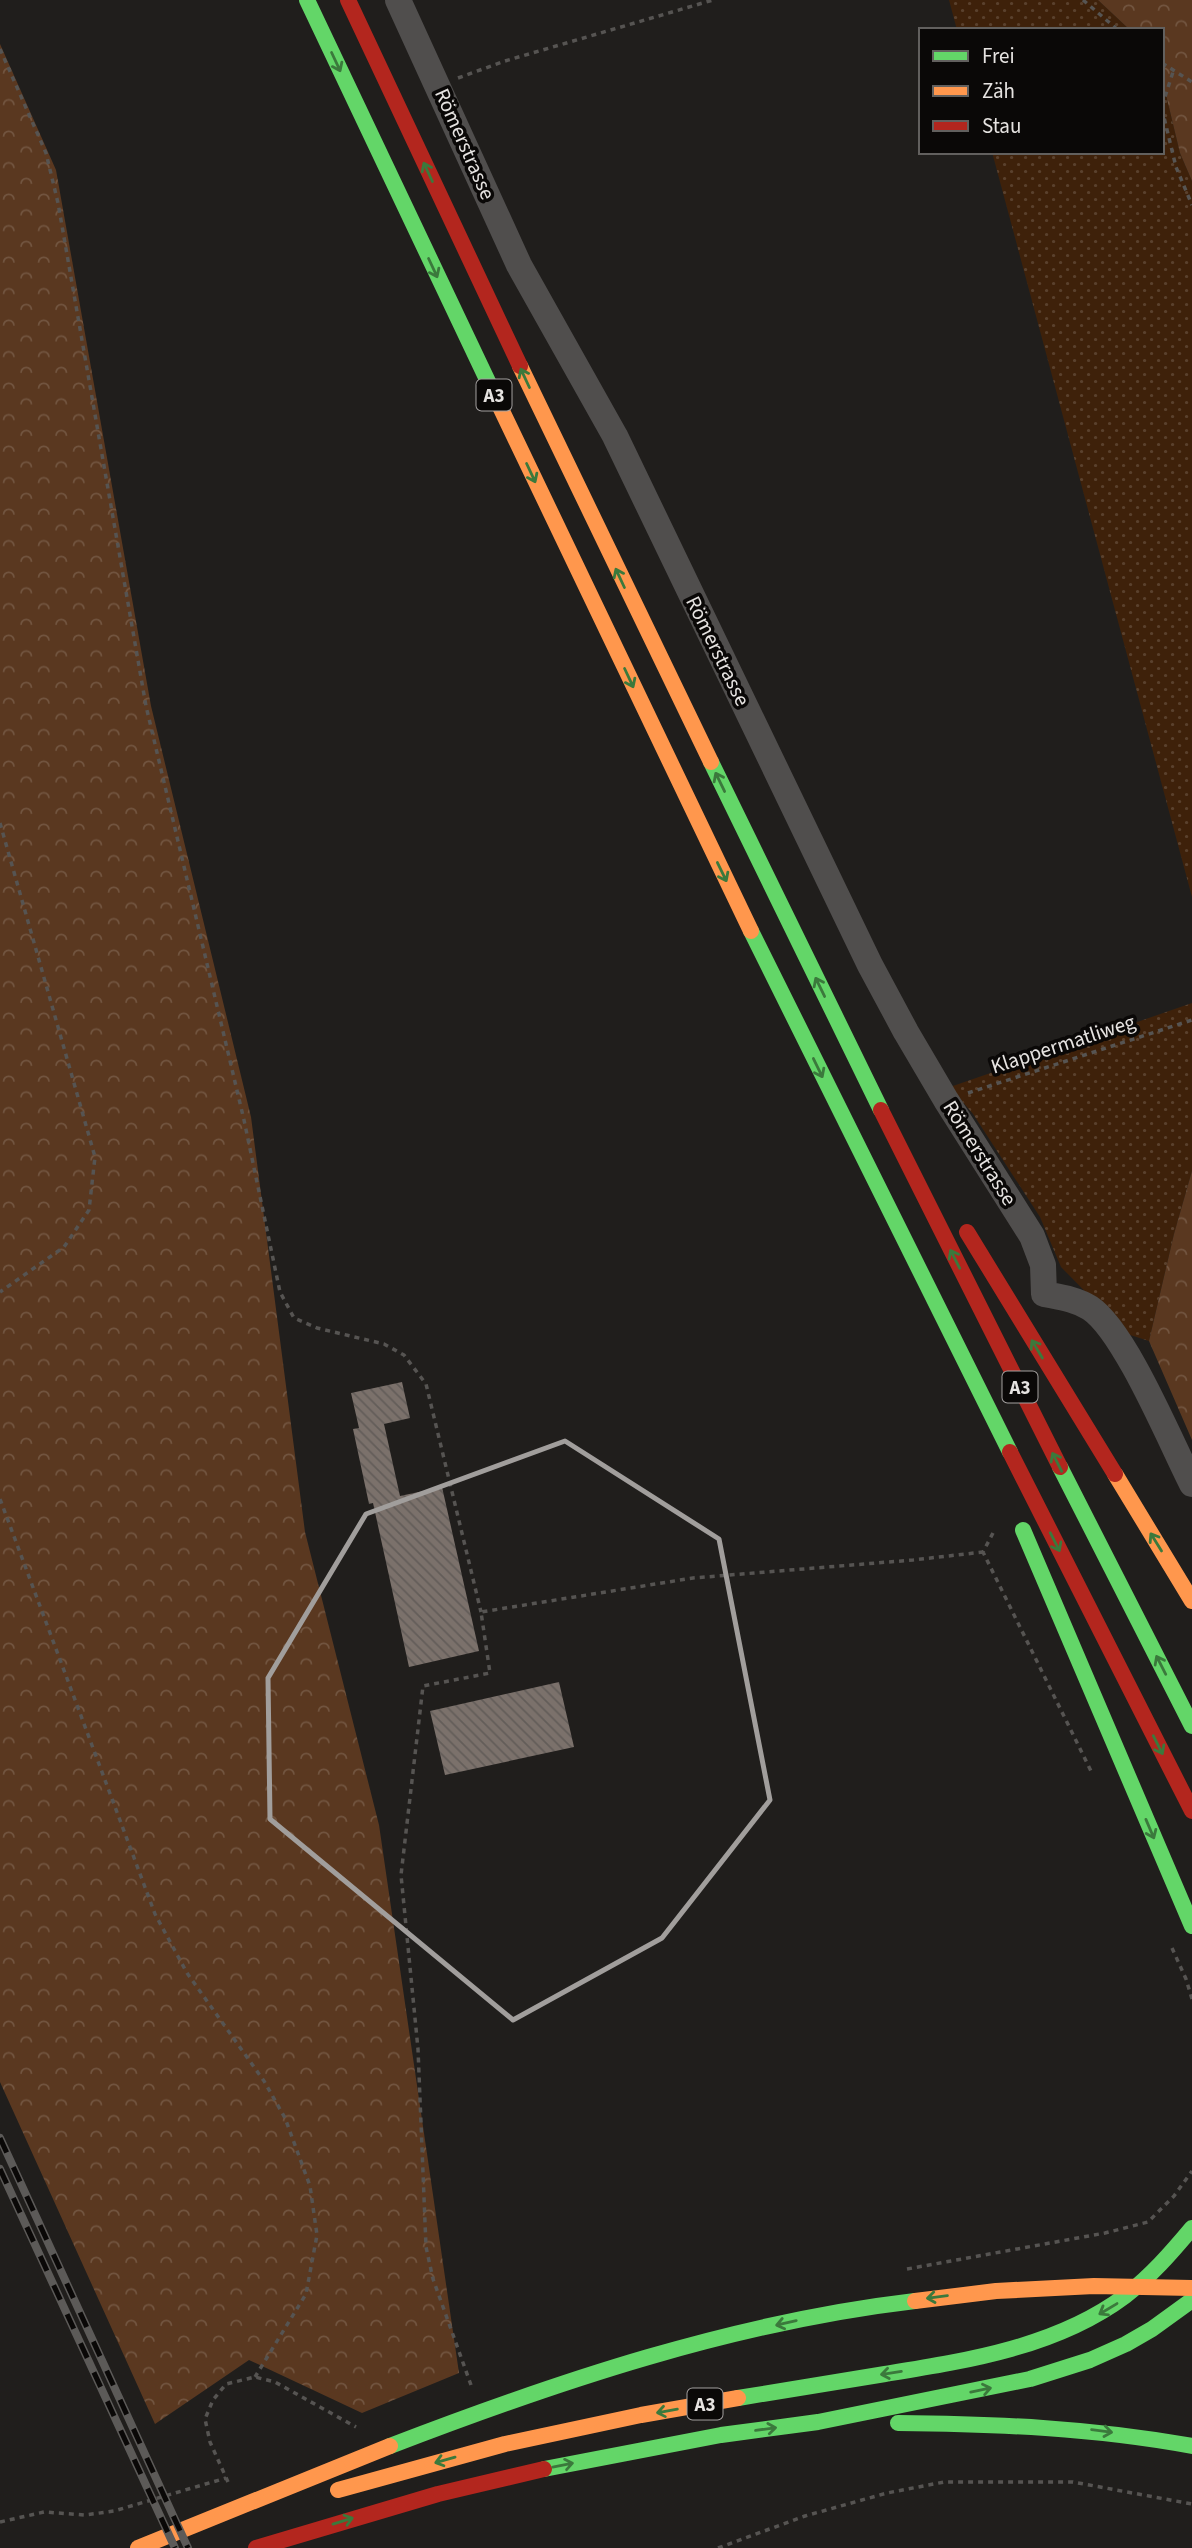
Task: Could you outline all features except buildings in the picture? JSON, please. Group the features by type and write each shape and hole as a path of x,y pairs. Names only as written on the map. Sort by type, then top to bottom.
{"highway":[{"name":"A3","path":"307,0 681,789 903,1240 1192,1811"},
{"name":"A3","path":"348,0 639,617 850,1048 1192,1726"},
{"name":"A3","path":"850,1048 931,1174"},
{"name":"A3","path":"960,1220 1192,1601"},
{"name":"A3","path":"903,1240 984,1434"},
{"path":"1016,1512 1192,1926"},
{"name":"A3","path":"326,2493 459,2456 557,2433 682,2408 925,2368 1016,2348 1082,2323 1135,2291 1164,2264 1192,2228"},
{"path":"138,2548 424,2433 630,2364 744,2332 816,2316 936,2297 1005,2290 1081,2286 1192,2288"},
{"name":"A3","path":"256,2548 427,2497 540,2469 721,2435 818,2421 994,2387 1057,2371 1126,2344 1192,2301"},
{"name":"A3","path":"818,2421 1034,2425 1112,2432 1192,2446"},
{"path":"187,2529 301,2500"}],"street":[{"name":"Römerstrasse","path":"398,0 519,265 615,436 864,953 946,1100 1032,1236 1044,1265 1044,1294 1087,1306 1111,1329 1192,1484"}],"path":[{"path":"438,85 505,61 713,0"},
{"path":"1083,0 1116,28"},
{"path":"0,49 46,153 58,203 146,706 244,1120 280,1292 294,1318 317,1328 384,1344 404,1355 426,1384 481,1612 490,1674 423,1686 401,1875 418,2049 426,2247 433,2279 472,2386"},
{"path":"1164,65 1192,82"},
{"path":"1164,101 1173,72"},
{"path":"1164,116 1176,167 1192,205"},
{"path":"0,823 95,1157 89,1210 64,1247 0,1292"},
{"name":"Klappermatliweg","path":"946,1100 1192,1020"},
{"path":"0,1499 155,1914 187,1973 264,2081 285,2118 310,2186 317,2235 306,2294 255,2377"},
{"path":"983,1552 993,1533"},
{"path":"481,1612 694,1577 983,1552"},
{"path":"983,1552 1093,1776"},
{"path":"1169,1941 1192,1999"},
{"path":"344,2433 356,2427"},
{"path":"0,2522 44,2512 85,2515 114,2511 227,2478"},
{"path":"718,2548 805,2516 887,2493 944,2482 1073,2482 1192,2504"}],"highlighted area":[{"path":"565,1441 719,1539 770,1800 662,1938 513,2020 270,1819 268,1678 366,1514"}],"shaded area":[{"path":"949,0 1098,0 1128,28 956,28"},
{"path":"1164,86 1180,153 1192,181 1192,897 993,154 1164,154"},
{"path":"1192,1003 1192,1171 1149,1341 1127,1334 1061,1267 1040,1217 973,1114 950,1087"}],"green space":[{"path":"1098,0 1192,0 1192,181 1180,153 1164,86 1164,28 1128,28"},
{"path":"0,44 56,170 151,706 251,1117 305,1532 379,1825 459,2373 362,2413 249,2360 155,2424 0,2082"},
{"path":"1192,1171 1192,1440 1149,1341"}],"railway":[{"path":"0,2138 188,2548"},
{"path":"0,2169 175,2548"}],"traffic: fast":[{"path":"307,0 492,390"},
{"path":"711,762 881,1110"},
{"path":"751,931 1010,1452"},
{"path":"1060,1467 1192,1726"},
{"path":"1023,1530 1192,1926"},
{"path":"738,2398 947,2364 1041,2340 1070,2328 1125,2296 1152,2272 1192,2228"},
{"path":"544,2469 721,2435 818,2422 1030,2379 1090,2360 1126,2344 1192,2300"},
{"path":"390,2446 518,2399 648,2357 781,2323 915,2301"},
{"path":"898,2423 1046,2428 1192,2446"}],"traffic: slow":[{"path":"520,366 711,762"},
{"path":"492,390 751,931"},
{"path":"1115,1474 1192,1601"},
{"path":"915,2301 996,2291 1094,2286 1192,2288"},
{"path":"338,2490 505,2444 641,2415 738,2398"},
{"path":"138,2548 390,2446"}],"traffic: jam":[{"path":"348,0 520,366"},
{"path":"881,1110 1060,1467"},
{"path":"967,1232 1115,1474"},
{"path":"1010,1452 1192,1811"},
{"path":"256,2548 438,2494 544,2469"}]}
